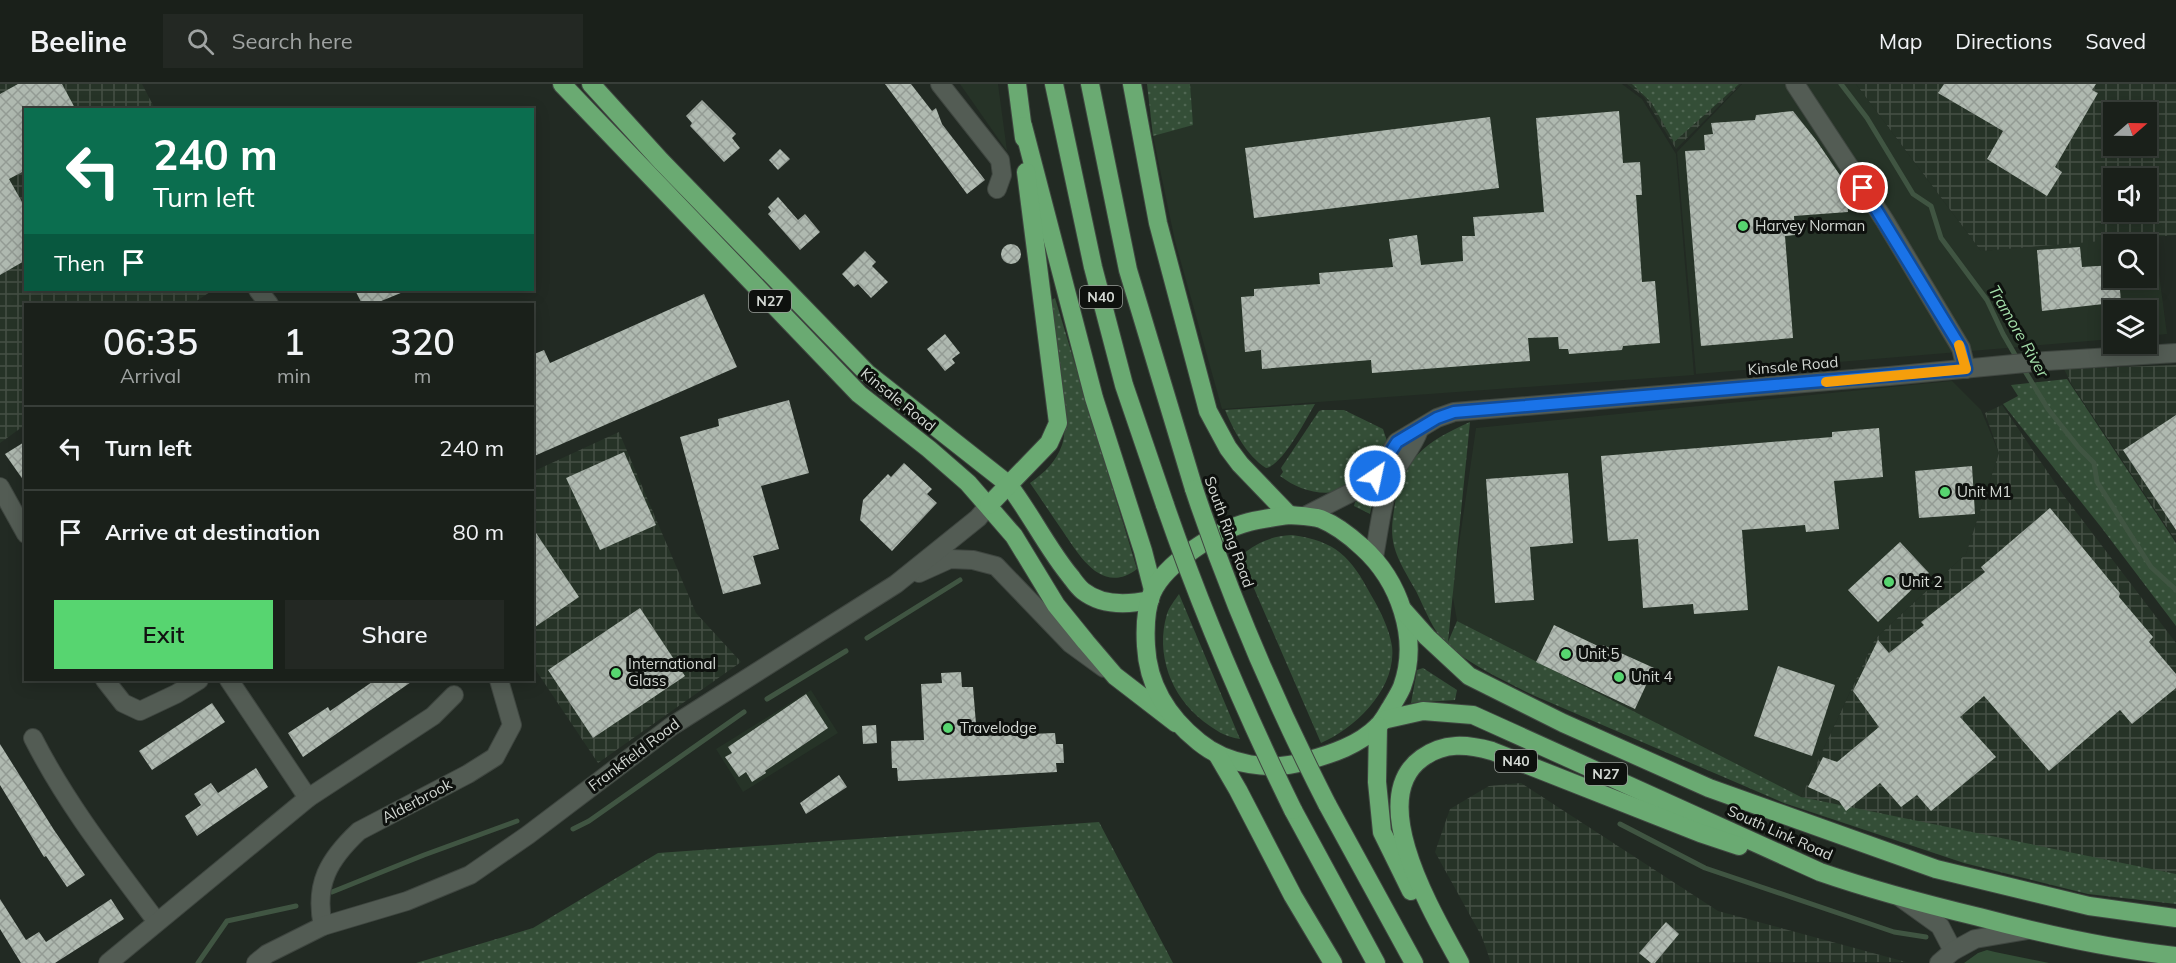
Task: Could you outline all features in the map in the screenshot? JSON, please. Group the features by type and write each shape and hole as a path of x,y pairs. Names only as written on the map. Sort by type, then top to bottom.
{"highway":[{"name":"Kinsale Road","path":"591,84 661,161 867,373 1008,484 1023,503 1061,565 1082,591 1100,600 1123,604 1152,595"},
{"path":"989,505 1049,443 1058,423 1028,198 1023,126 1017,84"},
{"name":"N40","path":"1054,84 1093,267 1124,385 1190,576 1253,728 1293,810 1376,963"},
{"name":"South Ring Road","path":"1090,84 1128,270 1217,559 1293,736 1327,804 1414,963"},
{"path":"1132,84 1158,223 1208,411 1228,448 1240,464 1297,516"},
{"name":"Kinsale Road","path":"565,85 859,394 968,483 1014,536 1056,605 1115,676 1176,723"},
{"path":"1023,126 1094,398 1143,551 1152,595"},
{"path":"1152,595 1180,559 1198,546 1242,525 1297,516"},
{"name":"N27","path":"1152,595 1145,626 1146,659 1154,688 1176,723 1200,744 1216,754 1257,766 1275,767 1296,765 1326,756 1359,741 1381,723 1403,682 1408,649 1403,610 1393,584 1374,557 1348,534 1322,520 1297,516"},
{"name":"N27","path":"1403,610 1427,637 1469,676 1563,723 1709,788 1936,869 2089,906 2176,918"},
{"name":"South Link Road","path":"1381,723 1423,711 1473,715 1820,872 1899,897 2028,930 2149,954 2176,956"},
{"path":"1381,723 1377,782 1382,832 1404,878 1453,963"},
{"name":"N40","path":"1460,963 1418,880 1406,849 1400,810 1400,796 1404,784 1419,760 1431,751 1454,745 1469,745 1492,751 1700,833 1820,872"},
{"path":"1216,754 1238,790 1293,896 1334,963"}],"street":[{"path":"940,84 1000,160 1002,175 997,189"},
{"path":"1795,84 1879,212 1949,328 1961,348 1966,369"},
{"path":"259,291 268,303"},
{"name":"Kinsale Road","path":"1297,516 1360,488 1375,476 1397,442 1444,414 1454,412 2046,361 2176,353"},
{"name":"Kinsale Road","path":"1374,557 1389,485 1414,443 1419,430"},
{"path":"0,488 24,530"},
{"name":"Frankfield Road","path":"256,963 267,954 323,926 407,901 470,875 528,836 672,726 896,584 978,518 989,505"},
{"path":"896,584 950,559 973,560 996,566 1071,644 1115,676"},
{"path":"106,681 123,703 140,711 197,681"},
{"path":"231,681 308,798"},
{"name":"Alderbrook","path":"323,926 319,908 325,872 348,841 359,831 468,774 495,757 512,724 499,681"},
{"path":"108,963 308,798 433,716 454,695"},
{"path":"33,738 51,774 84,823 157,922"},
{"path":"1899,897 1940,926 1953,951"},
{"path":"1939,963 1953,951 1975,939 2028,930"}],"shaded area":[{"path":"0,84 142,84 154,108 24,108 24,291 212,291 194,303 24,303 24,426 0,443"},
{"path":"960,84 998,84 1007,151"},
{"path":"1165,84 1622,84 1642,99 1676,154 1694,375 1222,409 1175,241 1153,136 1167,110"},
{"path":"1627,84 1741,84 1676,149 1644,97"},
{"path":"1742,84 1856,84 1981,251 2103,240 2103,288 2157,288 2157,259 2167,334 2157,335 2157,300 2103,300 2103,340 1696,374 1677,152"},
{"path":"1856,84 2176,84 2176,235 2157,237 2157,234 2103,234 2103,241 1981,251"},
{"path":"2176,365 2176,541 2072,385 2064,369"},
{"path":"1952,381 1981,410 1999,453 1966,554 1875,639 1801,797 1534,668 1457,621 1452,592 1476,428"},
{"path":"2002,405 2064,496 2176,643 2176,889 1801,797 1875,639 1966,554 1999,453 1985,413"},
{"path":"619,432 696,613 741,662 598,763 534,667 534,471"},
{"path":"811,690 838,733 743,792 716,749"},
{"path":"1521,783 1718,911 1906,962 1491,963 1482,937 1435,852 1450,809 1489,786"}],"green space":[{"path":"1147,84 1190,84 1193,125 1153,136"},
{"path":"1632,84 1739,84 1674,142 1651,102"},
{"path":"1055,298 1137,569 1124,576 1113,578 1093,569 1076,550 1030,483 1053,462 1060,451 1064,433 1063,397 1050,301"},
{"path":"2067,379 2176,543 2176,626 2003,404 2018,396 2011,385"},
{"path":"1315,404 1287,450 1273,465 1266,468 1247,449 1225,410"},
{"path":"1344,410 1383,429 1387,441 1369,474 1335,492 1306,490 1280,476 1283,472 1281,468 1319,411"},
{"path":"1470,422 1448,642 1457,621 1801,797 2176,874 2176,904 2088,894 1964,863 1784,803 1535,696 1457,653 1438,634 1401,563 1394,546 1392,524 1397,492 1409,465 1428,445"},
{"path":"1376,486 1370,514 1354,506 1355,502"},
{"path":"1292,535 1331,547 1349,561 1378,607 1392,646 1392,662 1388,677 1372,705 1348,727 1321,743 1240,556 1264,541"},
{"path":"1179,594 1240,739 1216,730 1192,711 1174,687 1168,673 1163,644 1164,629 1168,611"},
{"path":"1423,668 1457,690 1455,700 1411,703 1417,670"},
{"path":"1099,822 1173,963 416,963 533,928 658,853"},
{"path":"1987,950 2049,963 1964,963 1978,953"}],"building":[{"path":"18,84 62,84 75,108 24,108 24,171 9,179 24,205 24,261 0,275 0,94"},
{"path":"885,84 911,84 932,111 936,108 942,124 985,180 967,194"},
{"path":"1944,84 2096,84 2092,90 2098,93 2055,167 2062,172 2047,196 1987,159 2003,131 1938,93"},
{"path":"702,100 736,134 732,138 740,148 724,162 690,126 692,123 686,116"},
{"path":"1619,111 1623,163 1640,162 1642,195 1636,195 1642,282 1655,281 1660,343 1623,346 1622,350 1569,354 1568,349 1559,349 1558,337 1528,338 1530,361 1372,373 1371,360 1262,369 1261,350 1245,352 1241,297 1254,296 1254,289 1320,284 1319,273 1393,267 1389,239 1417,235 1421,265 1463,261 1462,236 1475,236 1473,217 1544,212 1536,118"},
{"name":"Harvey Norman","path":"1793,111 1846,184 1848,212 1794,216 1795,235 1785,236 1793,338 1701,346 1685,151 1705,150 1704,135 1713,134 1711,123 1755,120 1756,115"},
{"path":"1490,117 1499,188 1254,218 1245,148"},
{"path":"780,149 790,159 778,170 769,160"},
{"path":"778,197 798,220 805,214 820,232 800,250 768,214 771,211 768,207"},
{"path":"1011,244 1018,247 1021,254 1018,261 1011,264 1004,261 1001,254 1004,247"},
{"path":"2080,247 2082,267 2103,266 2103,288 2120,288 2121,300 2103,300 2103,304 2042,311 2037,250"},
{"path":"865,251 876,262 872,266 888,282 871,298 858,284 854,287 842,274"},
{"path":"356,291 406,291 376,303 362,303"},
{"path":"704,294 737,367 534,456 534,354 544,350 550,363"},
{"path":"945,334 960,353 952,359 955,363 945,371 927,349"},
{"path":"789,400 809,473 761,486 779,549 753,556 761,584 723,594 680,437 719,426 718,419"},
{"path":"2176,415 2176,530 2123,450"},
{"path":"1879,428 1883,477 1834,481 1839,529 1806,532 1805,525 1742,530 1748,610 1694,614 1693,604 1643,608 1638,539 1608,541 1601,456 1832,437 1832,432"},
{"path":"24,442 24,481 5,454"},
{"path":"624,452 656,525 600,550 566,478"},
{"path":"904,463 932,489 927,494 937,503 892,551 860,520 863,500 888,474 891,477"},
{"name":"Unit M1","path":"1972,466 1975,514 1919,518 1915,471"},
{"path":"1568,473 1573,543 1530,547 1534,600 1495,603 1486,479"},
{"path":"2050,508 2153,637 2149,642 2176,674 2176,688 2132,724 2120,710 2049,771 1984,696 1960,717 1996,757 1931,811 1917,795 1901,807 1880,783 1846,811 1839,801 1808,787 1823,757 1837,762 1879,727 1853,691 1878,640 1889,653 1924,625 1921,622 1985,572 1981,567"},
{"path":"534,530 579,597 534,628"},
{"name":"Unit 2","path":"1900,542 1929,573 1878,622 1848,590"},
{"name":"International Glass","path":"640,608 685,676 593,738 548,670"},
{"path":"1554,625 1602,648 1603,645 1654,668 1635,709 1536,662"},
{"path":"1778,666 1835,685 1812,756 1754,736"},
{"name":"Travelodge","path":"961,672 962,687 973,687 977,736 1055,733 1056,744 1063,744 1064,763 1056,763 1057,772 898,781 897,768 892,768 891,741 924,740 921,684 942,683 941,673"},
{"path":"374,681 413,681 303,757 288,733 328,707 330,711"},
{"path":"806,694 828,728 752,782 746,772 739,777 725,757 732,753 728,747"},
{"path":"212,703 225,722 152,770 139,751"},
{"path":"876,725 877,743 863,744 862,726"},
{"path":"0,744 85,875 67,887 46,856 44,857 0,785"},
{"path":"256,768 268,787 197,836 185,816 201,805 194,794 211,783 218,793"},
{"path":"839,775 847,787 806,814 800,803"},
{"path":"0,899 26,940 39,932 46,942 111,899 124,919 55,963 21,963 0,929"},
{"path":"1666,922 1679,934 1655,963 1651,963 1639,953"}],"waterway":[{"name":"Tramore River","path":"1841,84 1867,118 1913,194 1931,206 1941,238 1987,300 2018,360"},
{"name":"Tramore River","path":"2023,368 2048,409 2094,463 2097,482 2151,567 2176,590"},
{"path":"867,638 960,580"},
{"path":"767,699 846,651"},
{"path":"573,829 589,821 744,712"},
{"path":"332,892 517,821"},
{"path":"1620,824 1705,868 1894,932 1926,937"},
{"path":"198,963 227,921 296,906"}],"slow traffic":[{"path":"1826,382 1966,369 1959,345"}],"place":[{"name":"Harvey Norman","path":"1743,226"},
{"name":"Unit M1","path":"1945,492"},
{"name":"Unit 2","path":"1889,582"},
{"name":"Unit 5","path":"1566,654"},
{"name":"International Glass","path":"616,673"},
{"name":"Unit 4","path":"1619,677"},
{"name":"Travelodge","path":"948,728"}],"route":[{"path":"1375,476 1397,442 1444,414 1454,412 1966,369 1961,348 1863,188"}]}
